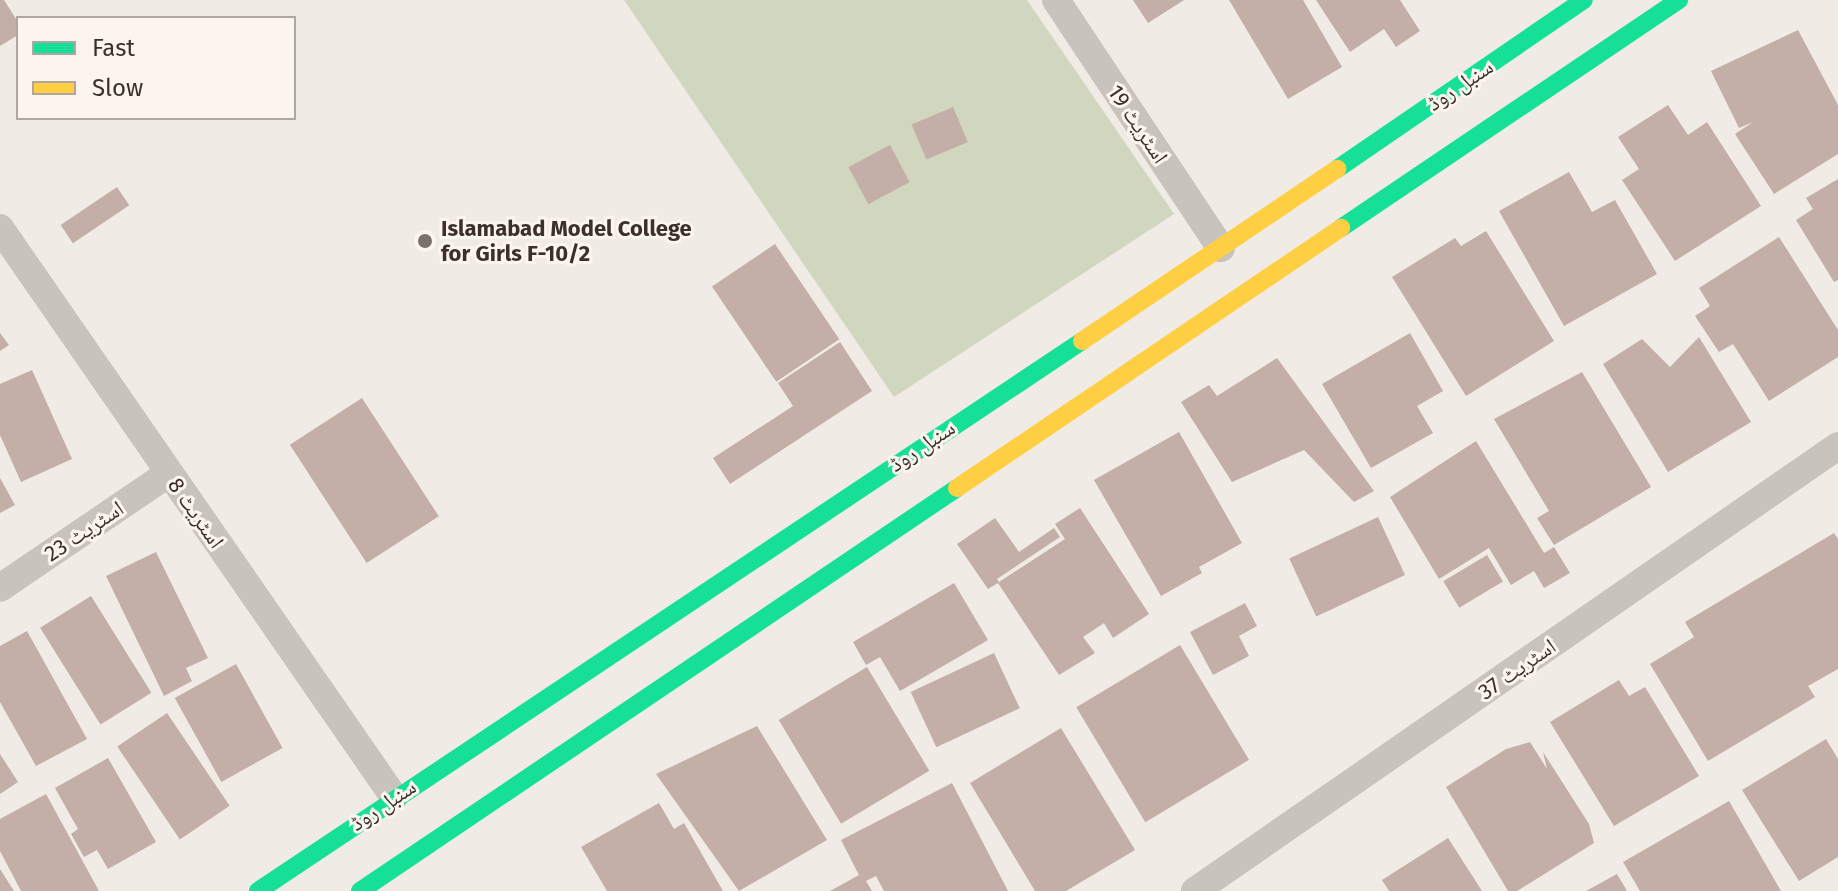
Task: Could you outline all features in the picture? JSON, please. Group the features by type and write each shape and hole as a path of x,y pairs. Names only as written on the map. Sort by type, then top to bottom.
{"street":[{"name":"اسٹریٹ 19","path":"1056,0 1221,248"},
{"name":"سنبل روڈ","path":"258,891 394,797 1221,248 1584,0"},
{"path":"360,891 1087,383 1679,0"},
{"name":"اسٹریٹ 8","path":"0,228 394,797"},
{"path":"1065,351 1087,383"},
{"name":"اسٹریٹ 37","path":"1195,891 1838,446"},
{"name":"اسٹریٹ 23","path":"0,588 168,474"}],"green space":[{"path":"624,0 1027,0 1174,214 894,397"}],"building":[{"path":"0,0 4,0 16,19 16,36 0,46"},
{"path":"1133,0 1184,0 1148,23"},
{"path":"1229,0 1303,0 1342,67 1288,99"},
{"path":"1316,0 1400,0 1420,31 1396,47 1384,29 1350,52"},
{"path":"1798,30 1838,105 1838,154 1774,194 1735,134 1753,122 1739,128 1711,71"},
{"path":"1668,105 1688,135 1707,122 1761,206 1675,261 1622,180 1639,169 1618,137"},
{"path":"953,107 968,142 926,160 912,125"},
{"path":"890,145 910,182 868,204 849,167"},
{"path":"1569,172 1592,212 1615,200 1657,274 1564,326 1499,211"},
{"path":"1838,179 1838,280 1834,282 1796,220 1813,209 1806,198"},
{"path":"117,187 129,205 73,243 61,225"},
{"path":"1486,231 1554,341 1466,396 1392,277 1455,238 1461,246"},
{"path":"1779,237 1838,330 1838,357 1769,401 1733,344 1719,352 1695,316 1710,306 1699,288"},
{"path":"775,244 839,339 776,382 712,286"},
{"path":"0,333 9,345 0,351"},
{"path":"1410,333 1443,391 1417,406 1433,433 1371,468 1322,384"},
{"path":"1699,337 1751,422 1668,472 1603,364 1642,339 1670,367"},
{"path":"840,342 872,391 730,484 713,458 793,406 778,383"},
{"path":"1277,358 1374,491 1354,502 1304,450 1232,482 1181,402 1209,385 1217,396"},
{"path":"32,370 72,459 21,482 0,435 0,384"},
{"path":"1582,372 1651,487 1554,545 1537,518 1549,511 1494,419"},
{"path":"362,398 439,516 367,563 290,445"},
{"path":"1179,432 1242,543 1199,567 1202,573 1161,596 1094,480"},
{"path":"1476,441 1544,553 1554,547 1570,573 1544,588 1534,571 1511,585 1489,548 1439,579 1390,497"},
{"path":"0,478 15,505 0,513"},
{"path":"1080,508 1149,614 1113,638 1104,623 1083,637 1095,653 1059,675 998,583 988,589 957,544 995,518 1019,552 1054,528 1060,537 997,579 999,582 1065,539 1055,524"},
{"path":"1378,517 1405,575 1316,616 1289,558"},
{"path":"1834,533 1838,539 1838,669 1808,686 1815,697 1708,761 1650,664 1694,637 1685,622"},
{"path":"156,552 208,658 186,668 192,681 164,696 106,576"},
{"path":"1487,555 1503,582 1459,608 1443,581"},
{"path":"954,583 988,640 900,691 880,657 866,665 853,642"},
{"path":"91,596 151,693 101,724 40,628"},
{"path":"1245,603 1257,626 1239,636 1249,656 1213,675 1190,632"},
{"path":"27,631 87,739 36,766 0,702 0,646"},
{"path":"1180,645 1249,760 1145,822 1076,707"},
{"path":"994,653 1020,708 936,747 911,692"},
{"path":"236,664 283,748 221,782 175,698"},
{"path":"867,667 929,771 841,824 779,720"},
{"path":"1619,680 1629,696 1645,687 1699,776 1614,826 1550,722"},
{"path":"167,713 230,806 180,839 117,747"},
{"path":"757,726 827,840 739,891 656,774"},
{"path":"1061,728 1135,850 1066,891 1035,891 970,783"},
{"path":"1826,739 1838,759 1838,857 1799,881 1742,790"},
{"path":"1530,742 1547,769 1543,752 1589,824 1594,843 1517,891 1508,891 1446,787 1506,749"},
{"path":"0,754 18,782 0,794"},
{"path":"108,758 156,842 108,869 97,850 84,857 71,834 78,829 55,788"},
{"path":"952,783 1008,891 884,891 876,876 866,881 872,891 830,891 859,875 841,840"},
{"path":"46,794 99,891 21,891 0,851 0,819"},
{"path":"1729,801 1781,891 1640,891 1623,862"},
{"path":"659,803 674,829 684,823 723,891 607,891 581,847"},
{"path":"1448,838 1482,891 1389,891 1382,880"},
{"path":"0,869 14,891 0,891"},
{"path":"1617,874 1627,891 1586,891"}],"traffic: fast":[{"path":"1337,169 1584,0"},
{"path":"1341,228 1679,0"},
{"path":"258,891 1082,341"},
{"path":"360,891 957,488"}],"traffic: slow":[{"path":"1082,341 1337,169"},
{"path":"957,488 1341,228"}],"place":[{"name":"Islamabad Model College for Girls F-10/2","path":"425,241"}]}
